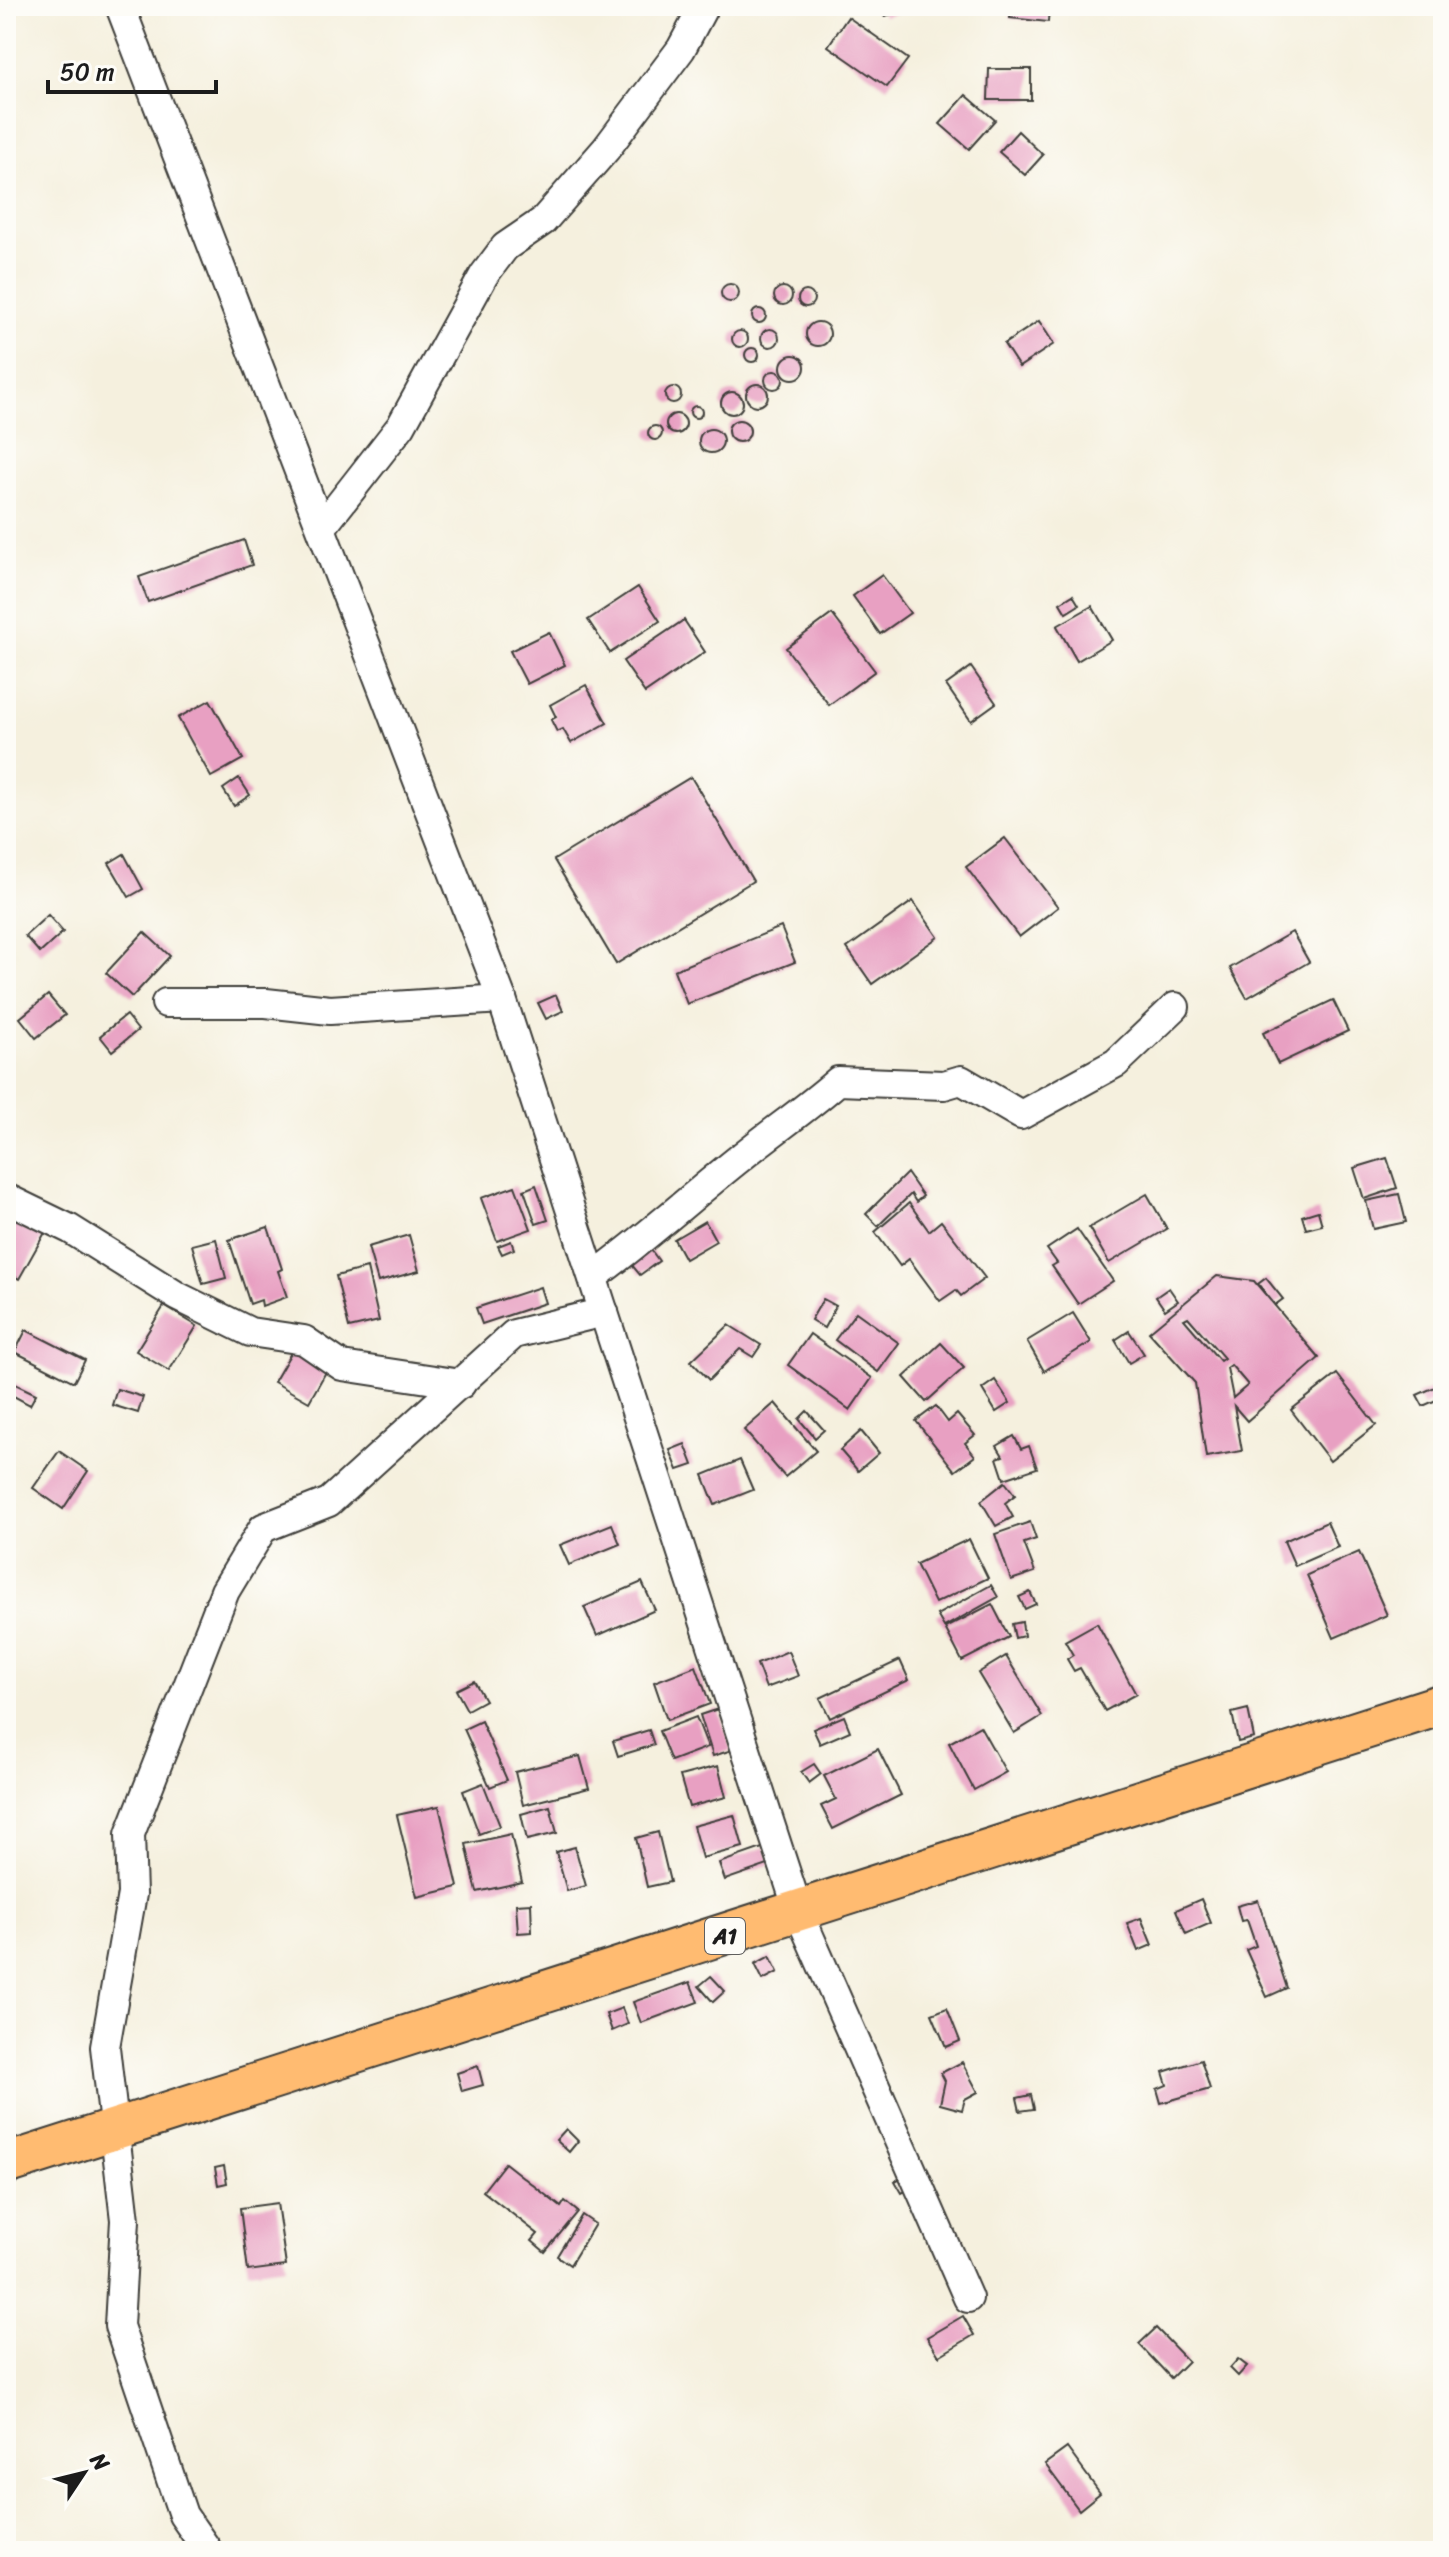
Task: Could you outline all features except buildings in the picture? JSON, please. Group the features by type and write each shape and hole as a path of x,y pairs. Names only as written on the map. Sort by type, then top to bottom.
{"highway":[{"name":"A1","path":"6,2164 1440,1711"}],"street":[{"path":"120,6 502,999 799,1913 968,2298"},
{"path":"322,527 401,426 484,275 505,247 543,221 606,149 681,49 704,6"},
{"path":"166,1003 266,1003 330,1010 502,999"},
{"path":"594,1276 654,1232 741,1156 800,1115 838,1081 944,1085 961,1080 1021,1115 1116,1063 1175,1007"},
{"path":"6,1198 70,1229 177,1296 250,1332 304,1340 342,1366 461,1384"},
{"path":"208,2551 183,2515 119,2326 125,2220 105,2047 132,1894 130,1834 225,1591 263,1528 329,1502 422,1414 461,1384 514,1334 604,1312"}]}
